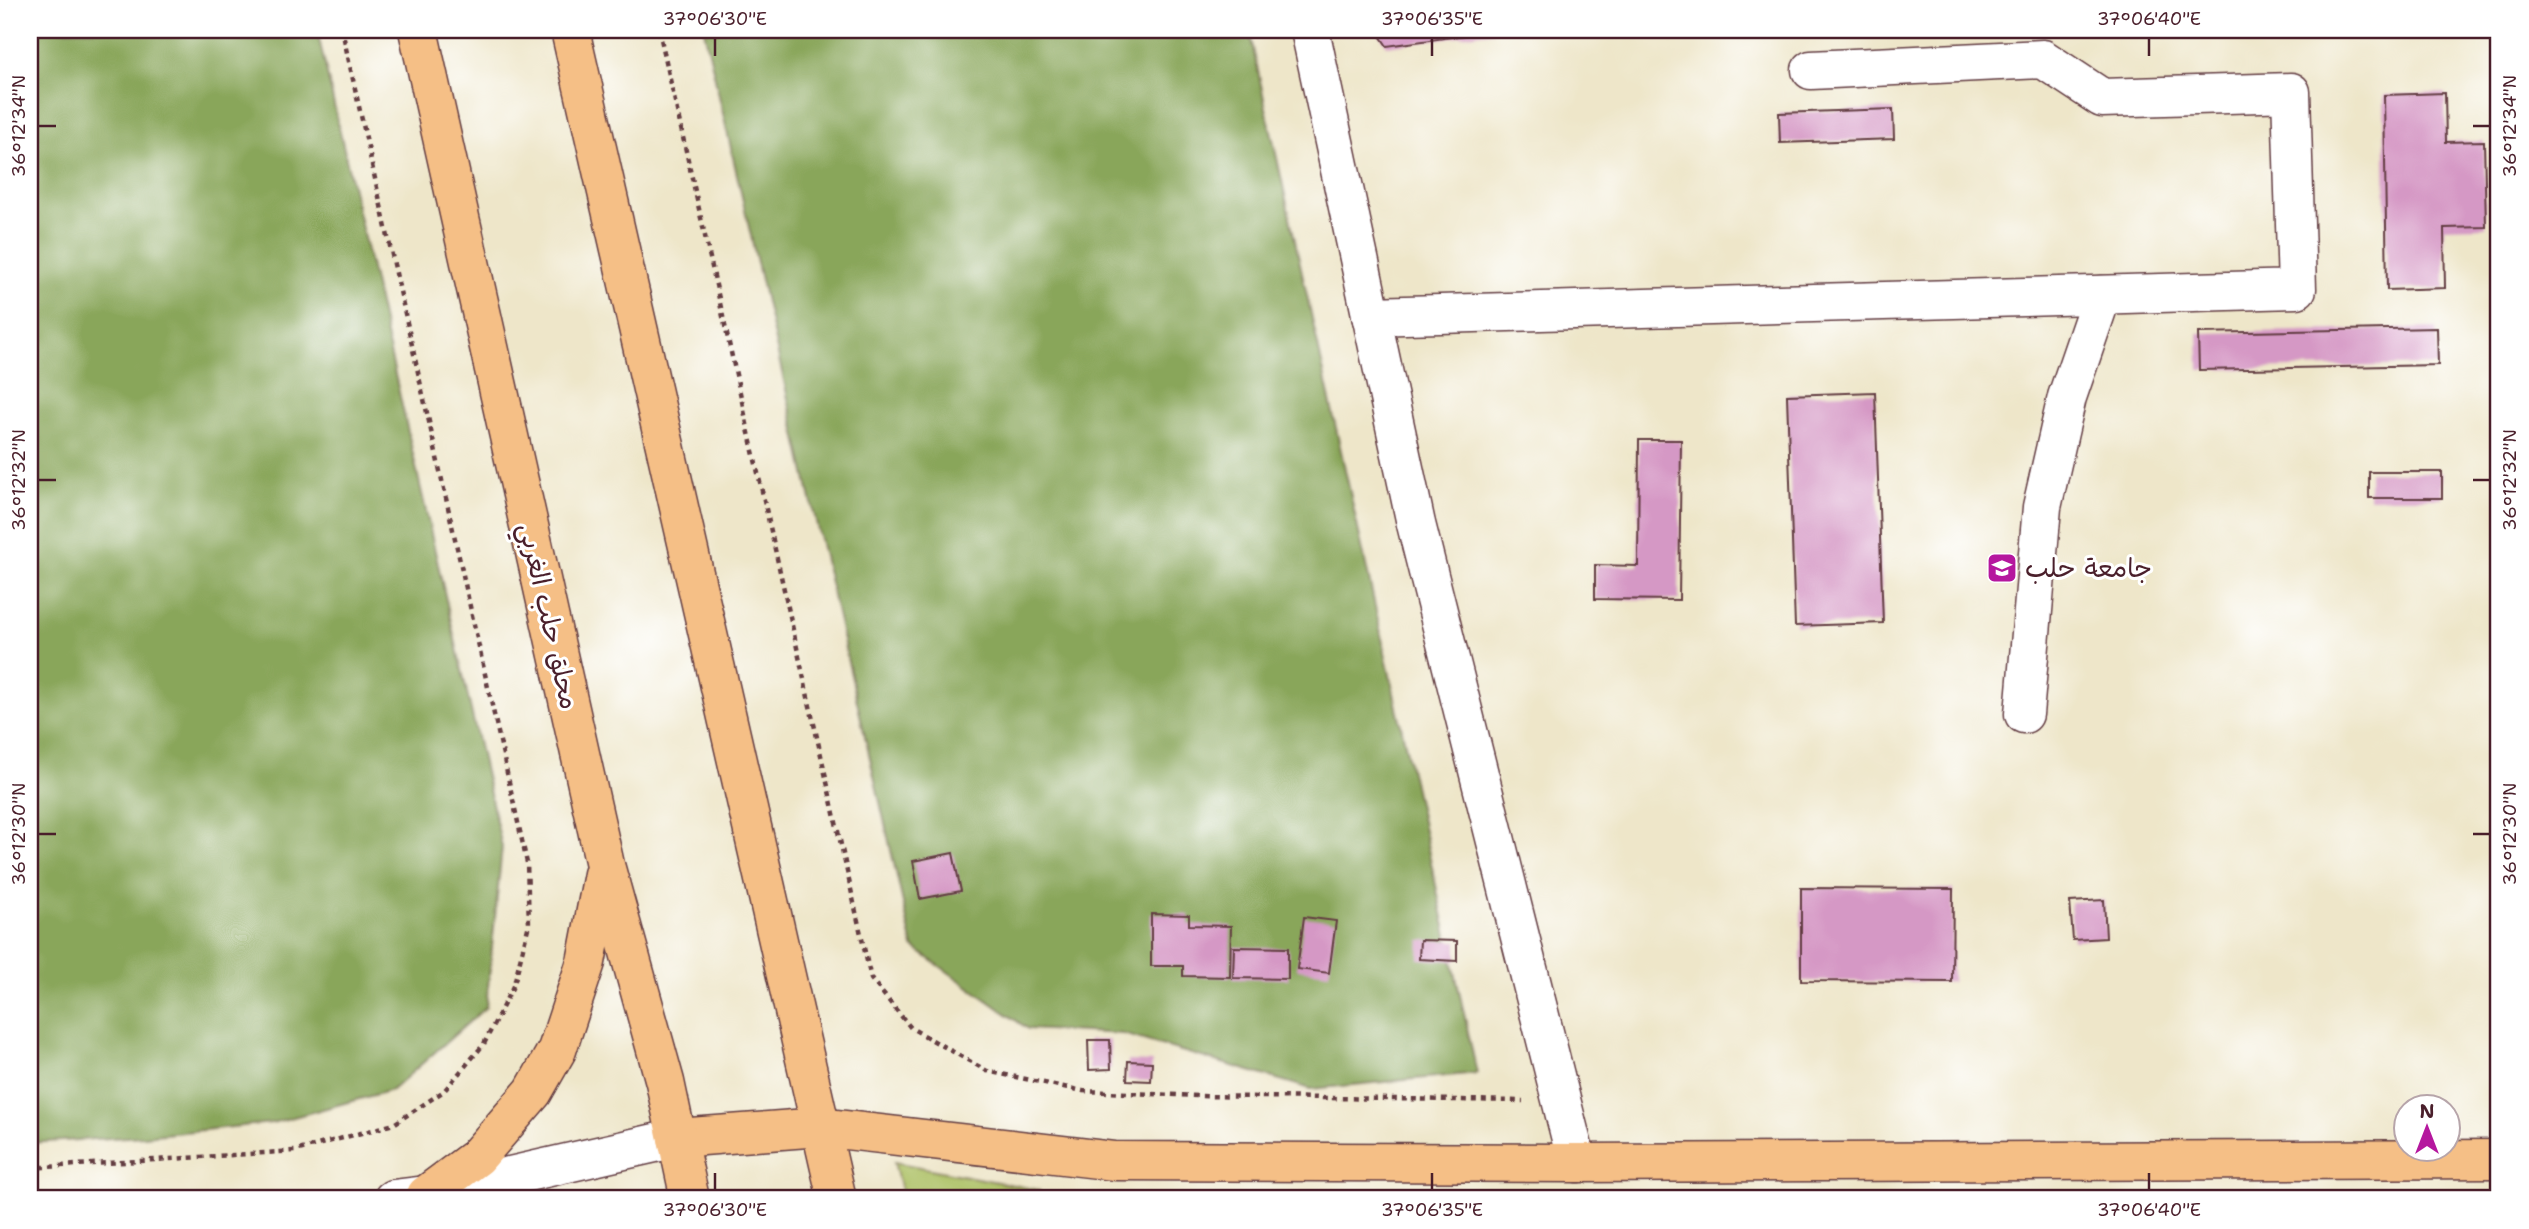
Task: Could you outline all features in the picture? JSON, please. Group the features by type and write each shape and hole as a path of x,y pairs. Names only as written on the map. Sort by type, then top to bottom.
{"main road":[{"name":"محلق حلب الغربي","path":"418,30 605,865 666,1082 690,1199"},
{"path":"570,30 837,1199"},
{"path":"409,1197 477,1157 533,1092 557,1050 586,962 605,865"},
{"path":"677,1138 820,1127 1115,1161 1577,1163 2499,1159"}],"street":[{"path":"1310,30 1416,524 1577,1163"},
{"path":"1371,316 2297,289 2291,92 2102,98 2043,59 1811,70"},
{"path":"2024,714 2042,507 2067,397 2102,295"},
{"path":"409,1197 677,1138"}],"path":[{"path":"30,1168 295,1151 394,1124 444,1091 484,1044 514,984 529,924 527,863 342,30"},
{"path":"659,30 871,979 911,1028 987,1071 1083,1091 1198,1096 1562,1101"}],"green space":[{"path":"30,30 317,30 502,847 486,1007 392,1090 272,1123 144,1136 30,1143"},
{"path":"704,30 1249,30 1477,1073 1311,1089 1123,1034 1028,1029 913,947"},
{"path":"894,1162 1039,1190 1039,1199 903,1199"}],"building":[{"path":"1376,30 1496,30 1496,31 1387,46"},
{"path":"2445,93 2446,142 2484,141 2486,227 2444,228 2445,288 2387,290 2384,95"},
{"path":"1893,109 1894,139 1780,143 1779,113"},
{"path":"2437,328 2438,365 2199,370 2198,333"},
{"path":"1875,392 1883,623 1795,626 1787,395"},
{"path":"1639,440 1681,440 1679,600 1595,599 1595,565 1638,566"},
{"path":"2369,472 2442,472 2442,498 2369,498"},
{"path":"953,853 961,891 920,899 913,861"},
{"path":"1801,888 1953,889 1952,982 1801,981"},
{"path":"2104,900 2106,938 2073,940 2070,902"},
{"path":"1151,914 1189,915 1189,925 1231,926 1230,977 1183,976 1183,966 1151,966"},
{"path":"1304,917 1336,921 1329,973 1297,969"},
{"path":"1420,940 1457,941 1457,961 1419,959"},
{"path":"1234,947 1288,948 1288,979 1233,978"},
{"path":"1088,1040 1110,1040 1111,1069 1089,1070"},
{"path":"1128,1061 1152,1062 1151,1081 1127,1080"}],"place":[{"name":"جامعة حلب","path":"2002,568"}]}
